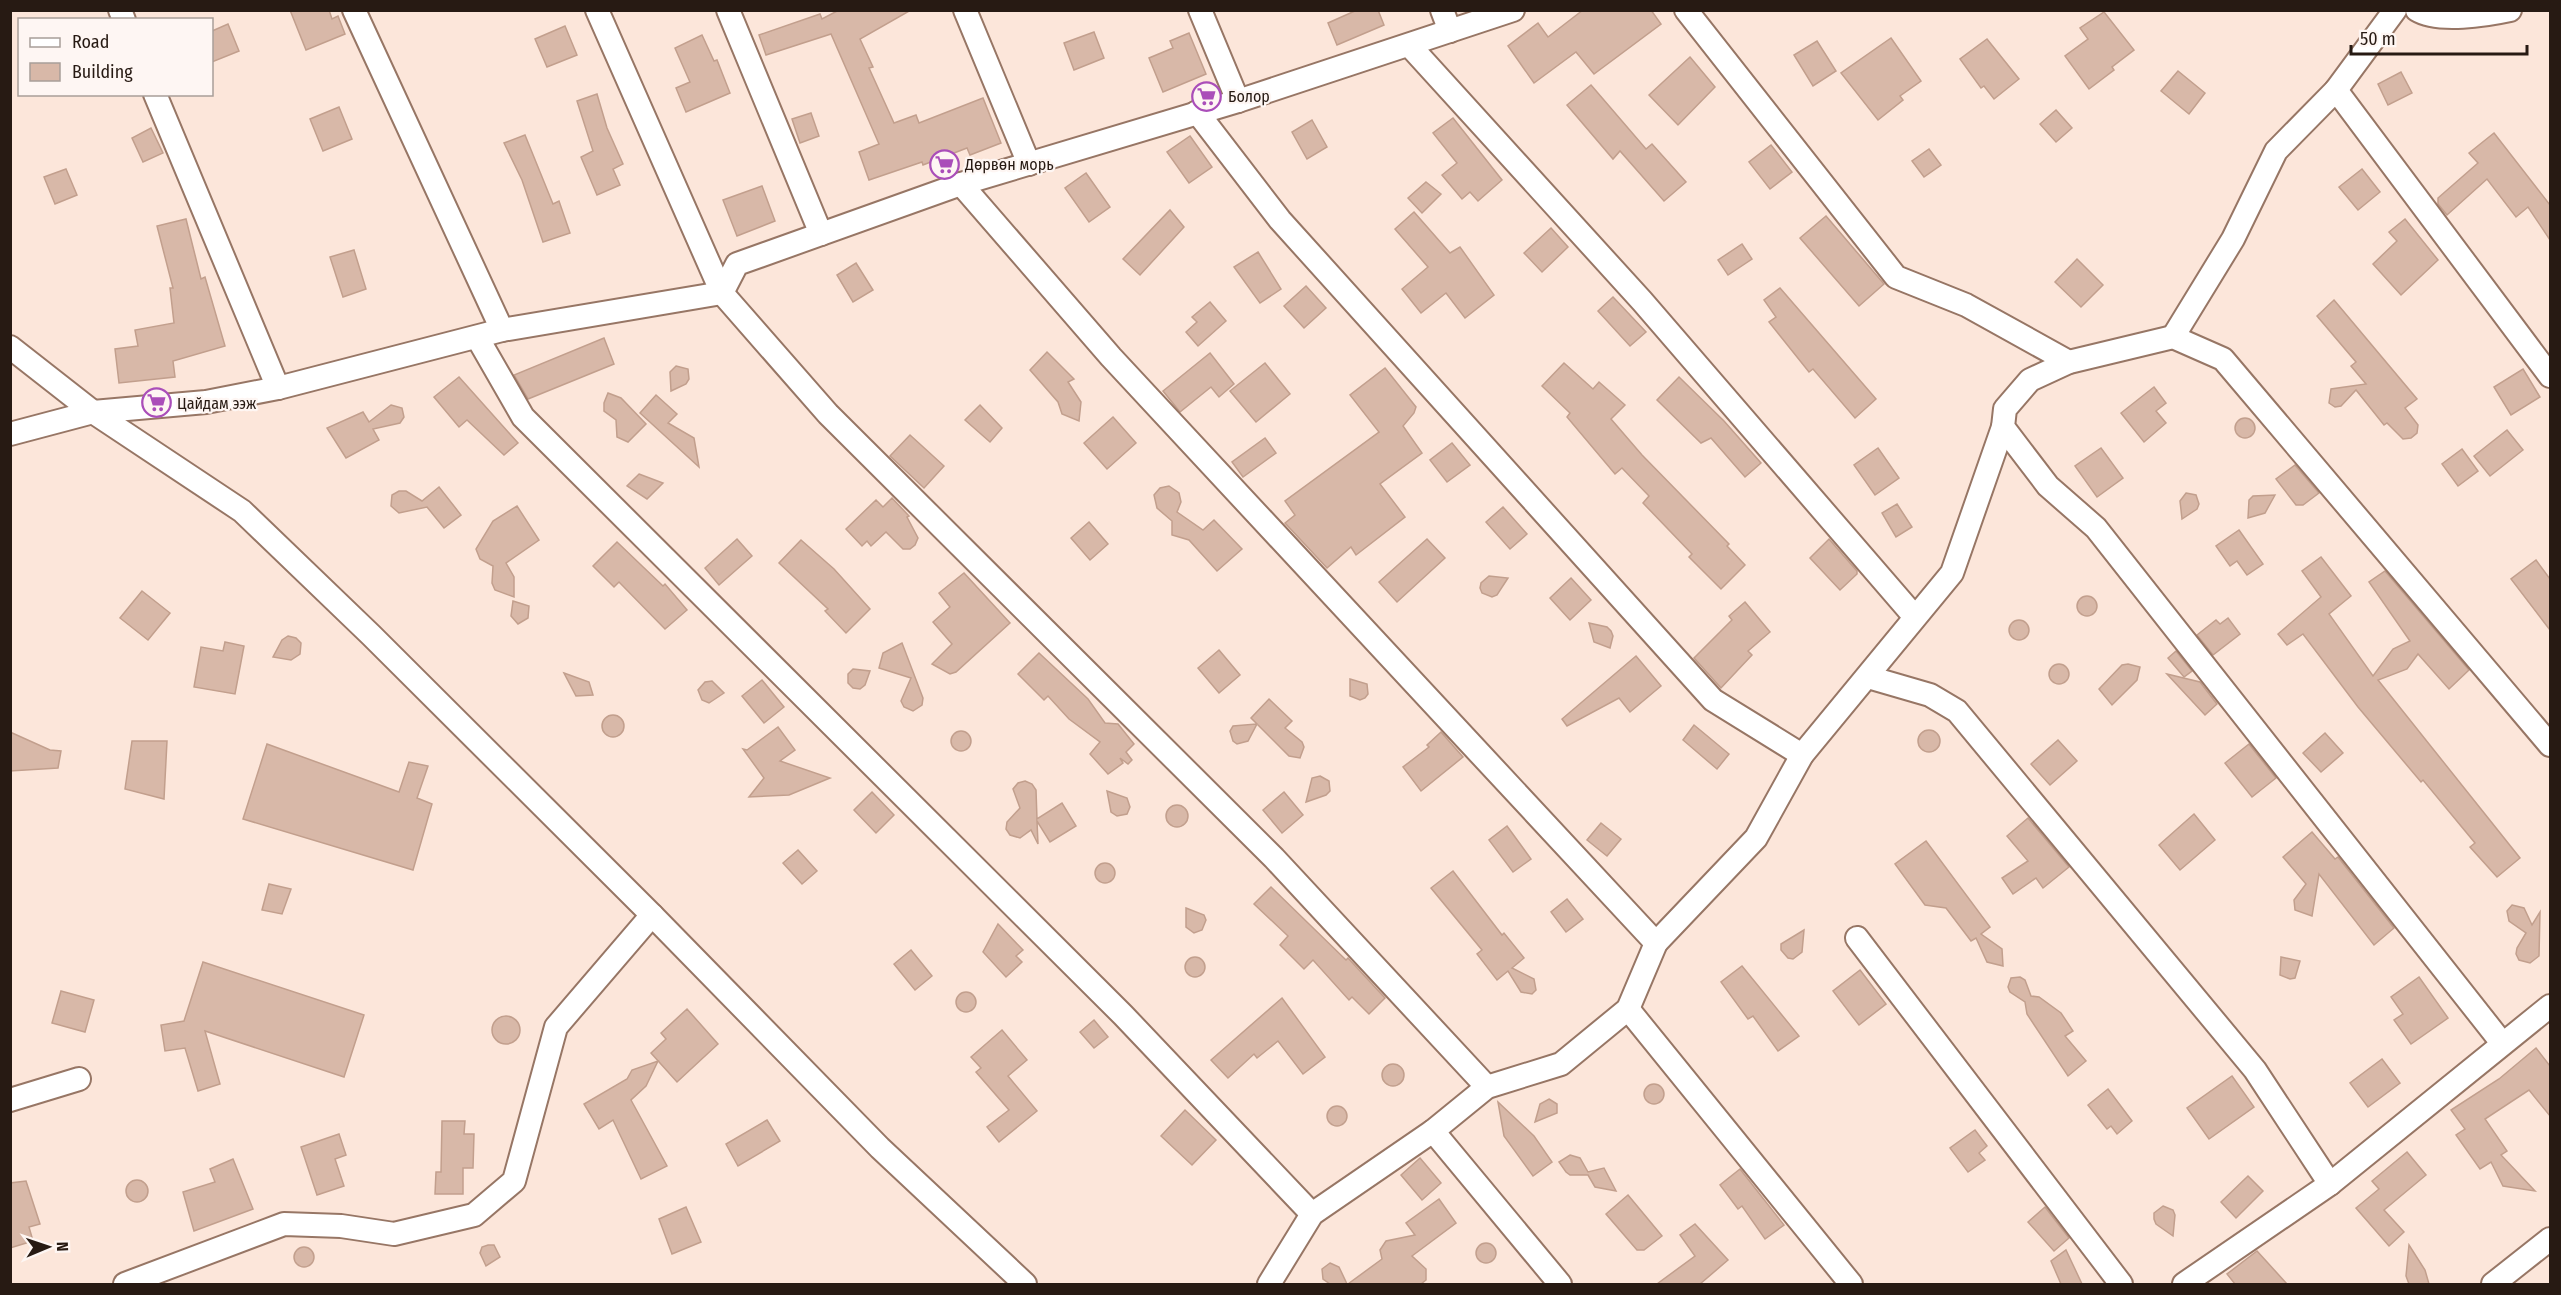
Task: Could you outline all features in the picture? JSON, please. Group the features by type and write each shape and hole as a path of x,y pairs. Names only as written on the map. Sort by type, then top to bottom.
{"street":[{"path":"354,10 502,330"},
{"path":"597,10 722,293 828,414 1274,858 1487,1087"},
{"path":"728,10 821,234"},
{"path":"965,10 1029,164"},
{"path":"1200,10 1238,101"},
{"path":"722,293 737,264 961,184 1238,101 1410,46 1446,21 1514,10"},
{"path":"1686,10 1896,277 1966,306 2069,362"},
{"path":"2173,337 2233,239 2276,151 2336,90 2395,10"},
{"path":"2418,10 2452,16 2481,16 2510,10"},
{"path":"1410,46 1642,301 1914,616"},
{"path":"2336,90 2550,376"},
{"path":"156,96 278,388"},
{"path":"1197,112 1280,220 1713,700 1802,755"},
{"path":"961,184 1111,357 1656,943"},
{"path":"10,434 93,412 206,402 278,388 502,330 722,293"},
{"path":"477,337 523,417 1123,1015 1312,1214"},
{"path":"1269,1284 1312,1214 1433,1131 1487,1087 1561,1064 1628,1009 1656,943 1756,838 1802,755 1868,677 1914,616 1952,573 2003,426 2006,409 2030,380 2069,362 2173,337 2223,360 2550,745"},
{"path":"10,347 93,412 242,511 380,643 652,915 880,1148 1026,1284"},
{"path":"2003,426 2048,486 2096,528 2502,1043"},
{"path":"1868,677 1930,695 1958,711 2255,1070 2330,1184"},
{"path":"125,1284 284,1224 341,1227 394,1234 474,1215 514,1181 556,1027 652,915"},
{"path":"1857,938 2121,1284"},
{"path":"2184,1284 2330,1184 2550,1006"},
{"path":"1628,1009 1851,1284"},
{"path":"10,1100 79,1079"},
{"path":"1433,1131 1560,1284"},
{"path":"2493,1284 2550,1239"}],"building":[{"path":"290,10 329,10 332,19 338,16 345,34 306,50"},
{"path":"839,10 911,10 860,39 873,67 869,68 894,123 916,115 919,123 983,98 1001,143 970,155 967,148 923,165 922,162 869,180 859,152 879,144 831,34 766,55 759,35 820,14 822,19"},
{"path":"1357,10 1378,10 1384,25 1337,45 1328,23"},
{"path":"1583,10 1651,10 1661,24 1594,74 1576,52 1534,83 1508,46 1538,23 1548,37"},
{"path":"2104,12 2134,50 2112,67 2114,70 2089,89 2065,56 2088,39 2080,28"},
{"path":"228,24 239,51 213,62 213,31"},
{"path":"565,26 577,55 547,67 535,39"},
{"path":"1094,32 1104,58 1074,70 1064,43"},
{"path":"1189,33 1206,74 1163,92 1149,58 1173,48 1170,41"},
{"path":"702,35 714,61 717,60 730,93 686,112 676,88 690,82 675,48"},
{"path":"1891,38 1921,81 1900,96 1903,100 1878,120 1841,73"},
{"path":"1987,39 2019,79 1994,99 1984,86 1981,88 1960,59"},
{"path":"1817,41 1836,71 1813,86 1794,55"},
{"path":"1690,57 1715,87 1678,125 1649,95"},
{"path":"2178,71 2205,93 2189,114 2161,91"},
{"path":"2401,72 2412,93 2388,105 2378,84"},
{"path":"1591,85 1646,149 1652,144 1686,182 1664,201 1620,151 1613,159 1567,105"},
{"path":"597,94 607,128 623,164 613,169 620,185 597,195 581,157 593,151 577,101"},
{"path":"339,107 352,139 323,151 310,119"},
{"path":"2056,110 2072,128 2056,142 2040,124"},
{"path":"811,113 819,136 800,143 792,119"},
{"path":"1453,118 1502,180 1478,201 1470,192 1462,199 1442,175 1457,163 1433,133"},
{"path":"1312,120 1327,147 1307,159 1292,132"},
{"path":"151,128 163,153 143,162 132,138"},
{"path":"2494,133 2550,205 2550,240 2528,207 2516,217 2487,179 2447,215 2438,204 2438,198 2478,163 2469,153"},
{"path":"525,135 553,204 559,201 570,233 543,242 522,180 504,143"},
{"path":"1190,136 1212,167 1189,183 1167,152"},
{"path":"1771,145 1792,172 1770,189 1749,162"},
{"path":"1929,149 1941,165 1924,177 1912,161"},
{"path":"66,169 77,195 55,204 44,177"},
{"path":"2362,169 2380,192 2358,210 2339,187"},
{"path":"1086,173 1110,207 1089,222 1065,188"},
{"path":"1426,182 1441,194 1422,213 1408,198"},
{"path":"762,186 775,221 737,236 723,200"},
{"path":"1170,210 1184,227 1140,275 1123,259"},
{"path":"1414,212 1450,253 1460,247 1494,295 1465,318 1446,293 1421,313 1402,289 1428,267 1395,229"},
{"path":"1826,216 1884,284 1859,306 1800,238"},
{"path":"186,219 201,279 205,277 225,346 173,361 175,377 119,383 115,349 138,346 135,330 174,323 170,288 173,288 157,226"},
{"path":"2405,219 2438,260 2401,295 2373,264 2397,241 2389,232"},
{"path":"1551,228 1568,247 1542,272 1524,253"},
{"path":"1742,244 1752,259 1728,275 1718,260"},
{"path":"354,250 366,289 343,297 330,257"},
{"path":"1258,252 1281,289 1260,303 1234,267"},
{"path":"2077,259 2103,285 2081,307 2055,282"},
{"path":"856,263 873,290 853,302 837,275"},
{"path":"1306,286 1326,308 1304,328 1284,306"},
{"path":"1780,288 1876,399 1855,418 1813,369 1809,372 1769,322 1776,317 1764,300"},
{"path":"1613,297 1646,332 1630,346 1598,311"},
{"path":"2334,300 2417,399 2405,408 2418,425 2417,433 2411,438 2403,439 2387,423 2384,425 2356,390 2341,406 2335,407 2329,403 2331,389 2366,384 2351,366 2356,362 2317,316"},
{"path":"1210,302 1226,321 1198,346 1186,332 1197,322 1192,317"},
{"path":"604,338 614,364 528,399 514,375"},
{"path":"1047,352 1074,379 1068,382 1081,402 1079,421 1062,414 1058,402 1030,370"},
{"path":"1210,353 1234,384 1219,397 1211,387 1180,412 1163,391"},
{"path":"1265,363 1290,394 1256,422 1230,391"},
{"path":"1564,363 1593,389 1599,382 1625,405 1611,419 1642,455 1729,544 1727,546 1745,565 1721,589 1689,557 1692,554 1643,503 1649,496 1622,468 1615,474 1567,417 1570,413 1542,386"},
{"path":"676,366 688,369 689,379 686,384 671,391 670,372"},
{"path":"1385,368 1416,407 1403,426 1422,453 1380,484 1405,517 1356,555 1351,547 1327,568 1285,523 1295,515 1285,501 1379,432 1350,395"},
{"path":"2523,369 2540,397 2511,415 2494,387"},
{"path":"459,377 518,443 504,455 467,420 459,427 434,397"},
{"path":"1679,377 1724,421 1761,463 1745,477 1711,438 1701,443 1657,400"},
{"path":"2154,387 2166,403 2156,411 2166,423 2144,442 2121,413"},
{"path":"608,393 621,398 646,424 628,442 617,437 616,420 604,411"},
{"path":"656,395 677,414 668,423 694,438 699,467 640,413"},
{"path":"391,405 402,408 404,417 400,423 373,429 379,440 346,458 327,428 363,412 369,422"},
{"path":"980,405 1002,428 990,442 965,420"},
{"path":"1113,417 1136,443 1107,469 1084,443"},
{"path":"2241,418 2249,418 2255,424 2255,432 2249,438 2241,438 2235,432 2235,424"},
{"path":"2507,430 2523,450 2490,476 2474,456"},
{"path":"910,435 944,466 924,488 890,456"},
{"path":"1265,438 1276,453 1243,477 1232,462"},
{"path":"1452,443 1470,465 1447,482 1430,460"},
{"path":"1878,448 1899,478 1875,495 1854,465"},
{"path":"2101,448 2123,478 2097,497 2075,466"},
{"path":"2462,449 2478,471 2458,486 2442,464"},
{"path":"2295,465 2319,493 2303,505 2296,505 2276,479"},
{"path":"639,474 663,483 647,499 627,486"},
{"path":"1169,486 1179,493 1181,502 1177,512 1203,530 1214,520 1242,549 1217,571 1189,540 1172,535 1172,521 1157,508 1154,495 1160,488"},
{"path":"439,487 461,515 444,528 427,507 399,513 391,506 392,495 399,491 406,491 422,501"},
{"path":"2186,493 2196,495 2199,504 2197,509 2182,519 2180,501"},
{"path":"2275,495 2265,513 2248,518 2249,500 2253,496"},
{"path":"892,498 909,516 907,517 918,538 915,545 910,549 903,549 886,532 871,546 867,541 862,546 846,529 876,500 883,507"},
{"path":"1897,504 1912,527 1896,537 1882,513"},
{"path":"517,506 539,540 506,563 514,577 514,597 495,590 492,583 493,566 480,559 476,549 493,521"},
{"path":"1503,507 1527,534 1510,549 1486,522"},
{"path":"1089,522 1108,544 1090,560 1071,538"},
{"path":"2239,530 2263,564 2247,575 2237,561 2230,566 2216,546"},
{"path":"737,539 752,556 719,585 705,568"},
{"path":"1427,539 1445,558 1397,602 1379,582"},
{"path":"1829,539 1857,571 1857,574 1840,590 1810,558"},
{"path":"801,540 834,569 870,609 846,633 825,611 828,609 779,563"},
{"path":"617,542 663,586 665,584 687,610 665,629 619,582 614,587 593,566"},
{"path":"2321,557 2351,596 2329,614 2373,676 2393,649 2410,641 2369,582 2385,571 2469,670 2449,689 2418,654 2407,669 2378,680 2520,858 2497,877 2470,847 2475,843 2358,707 2303,634 2287,645 2278,634 2321,597 2302,571"},
{"path":"2536,560 2550,579 2550,630 2511,579"},
{"path":"964,573 1010,623 956,672 950,674 932,664 952,644 933,622 950,607 939,593"},
{"path":"1489,576 1508,578 1497,595 1492,597 1482,593 1480,588 1481,583"},
{"path":"1571,578 1591,600 1570,620 1550,598"},
{"path":"142,591 170,613 148,640 120,618"},
{"path":"2087,596 2094,599 2097,606 2094,613 2087,616 2080,613 2077,606 2080,599"},
{"path":"513,601 529,606 528,618 518,624 511,616"},
{"path":"1745,602 1770,632 1748,651 1752,655 1721,688 1694,658 1732,620 1729,616"},
{"path":"2228,618 2240,634 2213,655 2197,635 2216,620 2220,624"},
{"path":"2019,620 2026,623 2029,630 2026,637 2019,640 2012,637 2009,630 2012,623"},
{"path":"1589,623 1607,627 1611,631 1613,636 1610,648 1594,642"},
{"path":"288,636 296,638 301,643 300,654 291,660 273,657 282,640"},
{"path":"225,642 244,646 235,694 194,687 201,647 223,651"},
{"path":"902,643 923,698 922,705 913,711 904,707 901,701 911,678 879,668 883,653"},
{"path":"1219,650 1240,675 1219,693 1198,668"},
{"path":"2176,651 2192,671 2184,677 2168,658"},
{"path":"1039,653 1088,699 1105,723 1118,724 1134,744 1126,752 1132,760 1128,764 1120,758 1123,763 1108,774 1090,754 1100,742 1069,719 1048,696 1044,700 1018,674"},
{"path":"1636,656 1661,686 1630,712 1619,698 1567,726 1562,719"},
{"path":"2055,664 2063,664 2069,670 2069,678 2063,684 2055,684 2049,678 2049,670"},
{"path":"2122,665 2140,667 2137,680 2112,705 2099,689"},
{"path":"853,669 870,671 865,685 860,689 853,688 848,683 848,674"},
{"path":"564,673 589,682 593,695 576,696"},
{"path":"2167,674 2200,682 2217,704 2205,715"},
{"path":"1350,679 1367,684 1368,694 1365,698 1360,700 1350,696"},
{"path":"762,680 784,707 764,723 742,696"},
{"path":"712,681 724,693 709,703 702,700 698,690 705,682"},
{"path":"1269,699 1292,721 1285,728 1302,742 1304,747 1300,758 1289,756 1251,718"},
{"path":"613,715 621,718 624,726 621,734 613,737 605,734 602,726 605,718"},
{"path":"1257,724 1248,741 1237,744 1233,741 1230,731 1233,726"},
{"path":"1694,725 1729,754 1717,769 1683,740"},
{"path":"778,727 795,750 780,761 830,778 789,795 749,797 764,778 743,749 747,750"},
{"path":"1929,730 1937,733 1940,741 1937,749 1929,752 1921,749 1918,741 1921,733"},
{"path":"961,731 968,734 971,741 968,748 961,751 954,748 951,741 954,734"},
{"path":"10,732 50,750 61,751 58,768 10,771"},
{"path":"1441,732 1463,757 1421,791 1403,767 1429,747 1427,745"},
{"path":"2325,733 2343,753 2321,772 2303,753"},
{"path":"2058,740 2077,761 2050,785 2031,764"},
{"path":"132,741 167,741 164,799 125,789"},
{"path":"267,744 399,792 409,762 428,766 417,798 432,804 413,870 243,819"},
{"path":"2249,744 2276,778 2252,797 2225,763"},
{"path":"1320,776 1329,781 1330,791 1326,795 1306,802 1312,778"},
{"path":"1025,781 1032,784 1036,790 1037,819 1062,803 1076,826 1050,842 1037,821 1038,844 1031,830 1020,838 1010,835 1006,829 1007,822 1020,808 1013,789 1018,783"},
{"path":"1107,791 1127,798 1130,807 1127,814 1117,816 1111,812"},
{"path":"872,792 894,815 876,833 854,810"},
{"path":"1284,792 1303,815 1282,833 1263,810"},
{"path":"1177,805 1185,808 1188,816 1185,824 1177,827 1169,824 1166,816 1169,808"},
{"path":"2194,814 2215,840 2180,870 2159,845"},
{"path":"2028,818 2069,867 2043,888 2036,878 2013,894 2002,878 2028,861 2007,836"},
{"path":"1601,823 1621,839 1607,856 1587,840"},
{"path":"1507,826 1531,859 1513,872 1489,840"},
{"path":"2312,832 2335,859 2338,857 2394,928 2374,945 2319,874 2312,916 2295,910 2294,900 2306,884 2283,857"},
{"path":"1926,841 1990,927 1981,934 2002,949 2003,966 1987,962 1976,938 1971,941 1946,908 1925,905 1895,864"},
{"path":"798,850 817,871 802,884 783,863"},
{"path":"1101,863 1109,863 1115,869 1115,877 1109,883 1101,883 1095,877 1095,869"},
{"path":"1453,871 1502,935 1504,933 1524,958 1512,968 1534,979 1536,990 1532,994 1521,992 1508,971 1497,980 1477,954 1482,950 1431,888"},
{"path":"269,884 291,889 282,914 262,910"},
{"path":"1271,887 1346,960 1348,958 1385,998 1369,1014 1352,997 1349,1000 1313,960 1304,969 1280,945 1288,936 1254,904"},
{"path":"1567,899 1583,919 1566,932 1551,912"},
{"path":"2512,905 2524,908 2532,925 2540,912 2539,956 2530,963 2519,960 2516,954 2526,933 2509,921 2507,911"},
{"path":"1186,908 1204,915 1206,920 1202,930 1194,933 1186,927"},
{"path":"998,924 1023,950 1016,956 1022,962 1006,977 983,952"},
{"path":"1804,930 1802,952 1793,959 1788,958 1781,950 1781,944"},
{"path":"911,950 932,976 915,990 894,964"},
{"path":"1195,957 1202,960 1205,967 1202,974 1195,977 1188,974 1185,967 1188,960"},
{"path":"2281,957 2300,961 2295,978 2290,979 2280,975"},
{"path":"203,962 364,1015 344,1077 205,1031 220,1084 198,1091 185,1048 165,1051 161,1025 184,1021"},
{"path":"1742,966 1799,1036 1778,1051 1753,1016 1748,1019 1721,982"},
{"path":"1860,970 1886,1004 1859,1025 1833,991"},
{"path":"2020,977 2025,980 2031,996 2039,997 2061,1013 2073,1031 2065,1036 2086,1061 2068,1076 2027,1014 2025,1002 2010,992 2008,987 2011,978"},
{"path":"2419,977 2448,1018 2411,1044 2394,1020 2403,1014 2391,997"},
{"path":"61,991 94,1000 85,1032 52,1023"},
{"path":"966,992 973,995 976,1002 973,1009 966,1012 959,1009 956,1002 959,995"},
{"path":"1282,998 1325,1057 1303,1074 1278,1041 1257,1058 1254,1054 1228,1078 1211,1060"},
{"path":"687,1009 718,1044 677,1082 651,1053 666,1039 661,1033"},
{"path":"506,1016 516,1020 520,1030 516,1040 506,1044 496,1040 492,1030 496,1020"},
{"path":"1094,1020 1108,1037 1094,1048 1080,1032"},
{"path":"1002,1030 1027,1060 1008,1076 1037,1111 999,1142 987,1127 1009,1110 976,1072 981,1068 971,1057"},
{"path":"2536,1048 2550,1066 2550,1116 2529,1090 2485,1119 2507,1151 2501,1155 2535,1191 2503,1186 2491,1162 2480,1169 2456,1135 2465,1129 2451,1110 2499,1079"},
{"path":"2382,1059 2400,1083 2368,1107 2350,1083"},
{"path":"658,1061 646,1086 631,1100 667,1166 641,1179 613,1120 599,1129 584,1104 627,1079 632,1070"},
{"path":"1389,1064 1397,1064 1404,1071 1404,1079 1397,1086 1389,1086 1382,1079 1382,1071"},
{"path":"2232,1076 2254,1107 2209,1139 2187,1108"},
{"path":"1654,1084 1661,1087 1664,1094 1661,1101 1654,1104 1647,1101 1644,1094 1647,1087"},
{"path":"2108,1089 2132,1121 2117,1134 2111,1126 2107,1129 2088,1105"},
{"path":"1549,1099 1557,1104 1557,1113 1535,1122 1540,1104"},
{"path":"1498,1102 1534,1136 1552,1162 1533,1176 1504,1136"},
{"path":"1337,1106 1344,1109 1347,1116 1344,1123 1337,1126 1330,1123 1327,1116 1330,1109"},
{"path":"1185,1110 1216,1140 1192,1165 1161,1136"},
{"path":"767,1120 780,1141 738,1166 726,1144"},
{"path":"442,1121 465,1121 464,1134 474,1134 473,1168 463,1168 463,1194 435,1194 436,1172 441,1172"},
{"path":"1975,1130 1987,1146 1979,1153 1985,1160 1968,1172 1950,1148"},
{"path":"339,1134 346,1155 335,1159 344,1186 317,1195 301,1147"},
{"path":"2407,1152 2426,1175 2384,1210 2404,1232 2389,1246 2356,1208 2379,1189 2372,1181"},
{"path":"1570,1155 1580,1158 1588,1172 1604,1168 1616,1191 1595,1187 1588,1175 1570,1175 1566,1172 1559,1162"},
{"path":"1420,1158 1441,1183 1422,1200 1401,1175"},
{"path":"233,1159 253,1209 194,1231 183,1192 215,1182 210,1169"},
{"path":"1740,1169 1784,1225 1765,1239 1742,1206 1738,1209 1720,1185"},
{"path":"2248,1176 2263,1191 2236,1218 2221,1202"},
{"path":"133,1180 141,1180 148,1187 148,1195 141,1202 133,1202 126,1195 126,1187"},
{"path":"26,1181 40,1224 29,1227 33,1241 10,1248 10,1183"},
{"path":"1628,1195 1662,1236 1644,1250 1637,1250 1606,1214"},
{"path":"1439,1199 1456,1223 1412,1256 1426,1269 1426,1280 1421,1284 1348,1284 1382,1259 1380,1250 1386,1241 1415,1235 1406,1223"},
{"path":"2163,1206 2173,1210 2175,1215 2173,1236 2156,1224 2154,1219 2154,1213"},
{"path":"686,1207 701,1242 672,1254 659,1219"},
{"path":"2045,1207 2069,1238 2054,1251 2028,1222"},
{"path":"1695,1224 1728,1260 1700,1284 1657,1284 1695,1256 1680,1235"},
{"path":"1486,1243 1493,1246 1496,1253 1493,1260 1486,1263 1479,1260 1476,1253 1479,1246"},
{"path":"494,1245 500,1257 486,1266 480,1253 482,1247"},
{"path":"2409,1245 2425,1270 2429,1284 2409,1284 2406,1276"},
{"path":"304,1247 311,1250 314,1257 311,1264 304,1267 297,1264 294,1257 297,1250"},
{"path":"2066,1250 2082,1284 2061,1284 2051,1261"},
{"path":"2257,1251 2287,1284 2235,1284 2227,1274"},
{"path":"1330,1263 1339,1267 1347,1284 1330,1284 1323,1279 1322,1269"}],"place":[{"name":"Болор","path":"1207,96"},
{"name":"Дөрвөн морь","path":"944,164"},
{"name":"Цайдам ээж","path":"156,403"}]}
